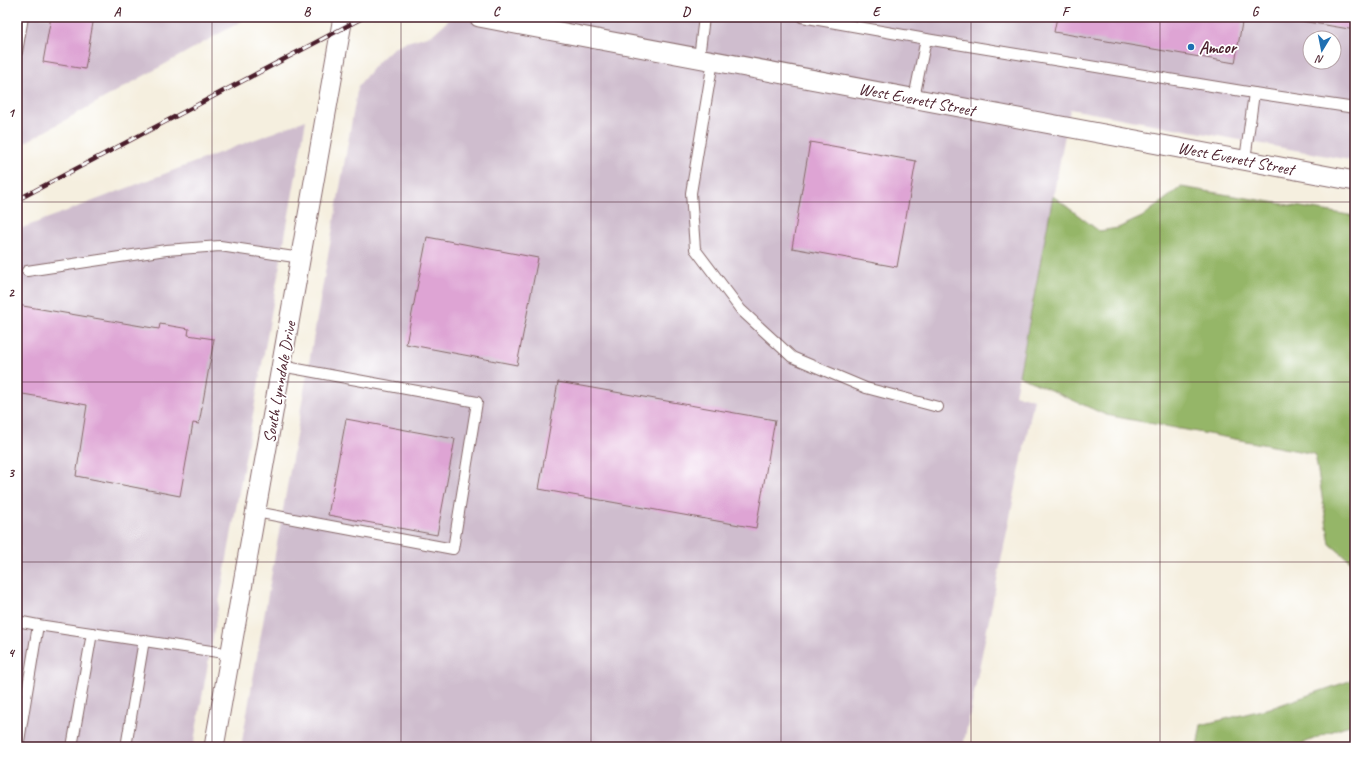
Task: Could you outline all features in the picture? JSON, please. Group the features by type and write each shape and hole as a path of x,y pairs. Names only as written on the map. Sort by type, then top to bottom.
{"street":[{"name":"South Lynndale Drive","path":"214,747 343,17"},
{"name":"West Everett Street","path":"488,18 1355,181"}],"lane":[{"path":"17,52 23,17"},
{"path":"704,17 706,59 691,193 695,249 741,310 792,358 866,388 938,407"},
{"path":"802,17 1254,93 1355,108"},
{"path":"914,98 926,39"},
{"path":"1245,160 1254,93"},
{"path":"27,271 166,250 220,246 301,258"},
{"path":"256,512 453,549 477,402 281,366"},
{"path":"17,621 230,654"},
{"path":"18,747 38,625"},
{"path":"72,747 92,633"},
{"path":"126,747 144,640"}],"shaded area":[{"path":"17,17 249,17 17,147"},
{"path":"452,17 1355,17 1355,161 1070,109 1015,395 1034,399 963,747 241,747 358,86 376,64 392,49 403,43 432,35"},
{"path":"306,120 193,747 17,747 17,230"}],"green space":[{"path":"1181,187 1355,216 1355,565 1330,544 1315,454 1106,415 1019,376 1053,196 1099,231 1118,228 1142,217"},
{"path":"1355,679 1355,724 1343,727 1294,747 1197,747 1201,725 1274,707"}],"building":[{"path":"51,17 94,17 85,69 43,62"},
{"name":"Amcor","path":"1057,17 1243,17 1235,63 1054,32"},
{"name":"Amcor","path":"1355,17 1355,30 1284,18"},
{"path":"810,142 916,161 897,267 792,248"},
{"path":"427,237 538,258 517,365 406,344"},
{"path":"17,305 159,329 160,324 189,329 188,335 214,339 199,424 193,423 180,496 76,476 87,405 17,393"},
{"path":"558,382 775,420 756,528 539,489"},
{"path":"346,419 455,439 437,535 328,515"}],"railway":[{"path":"17,200 364,17"}],"place":[{"name":"Amcor","path":"1191,47"}]}
